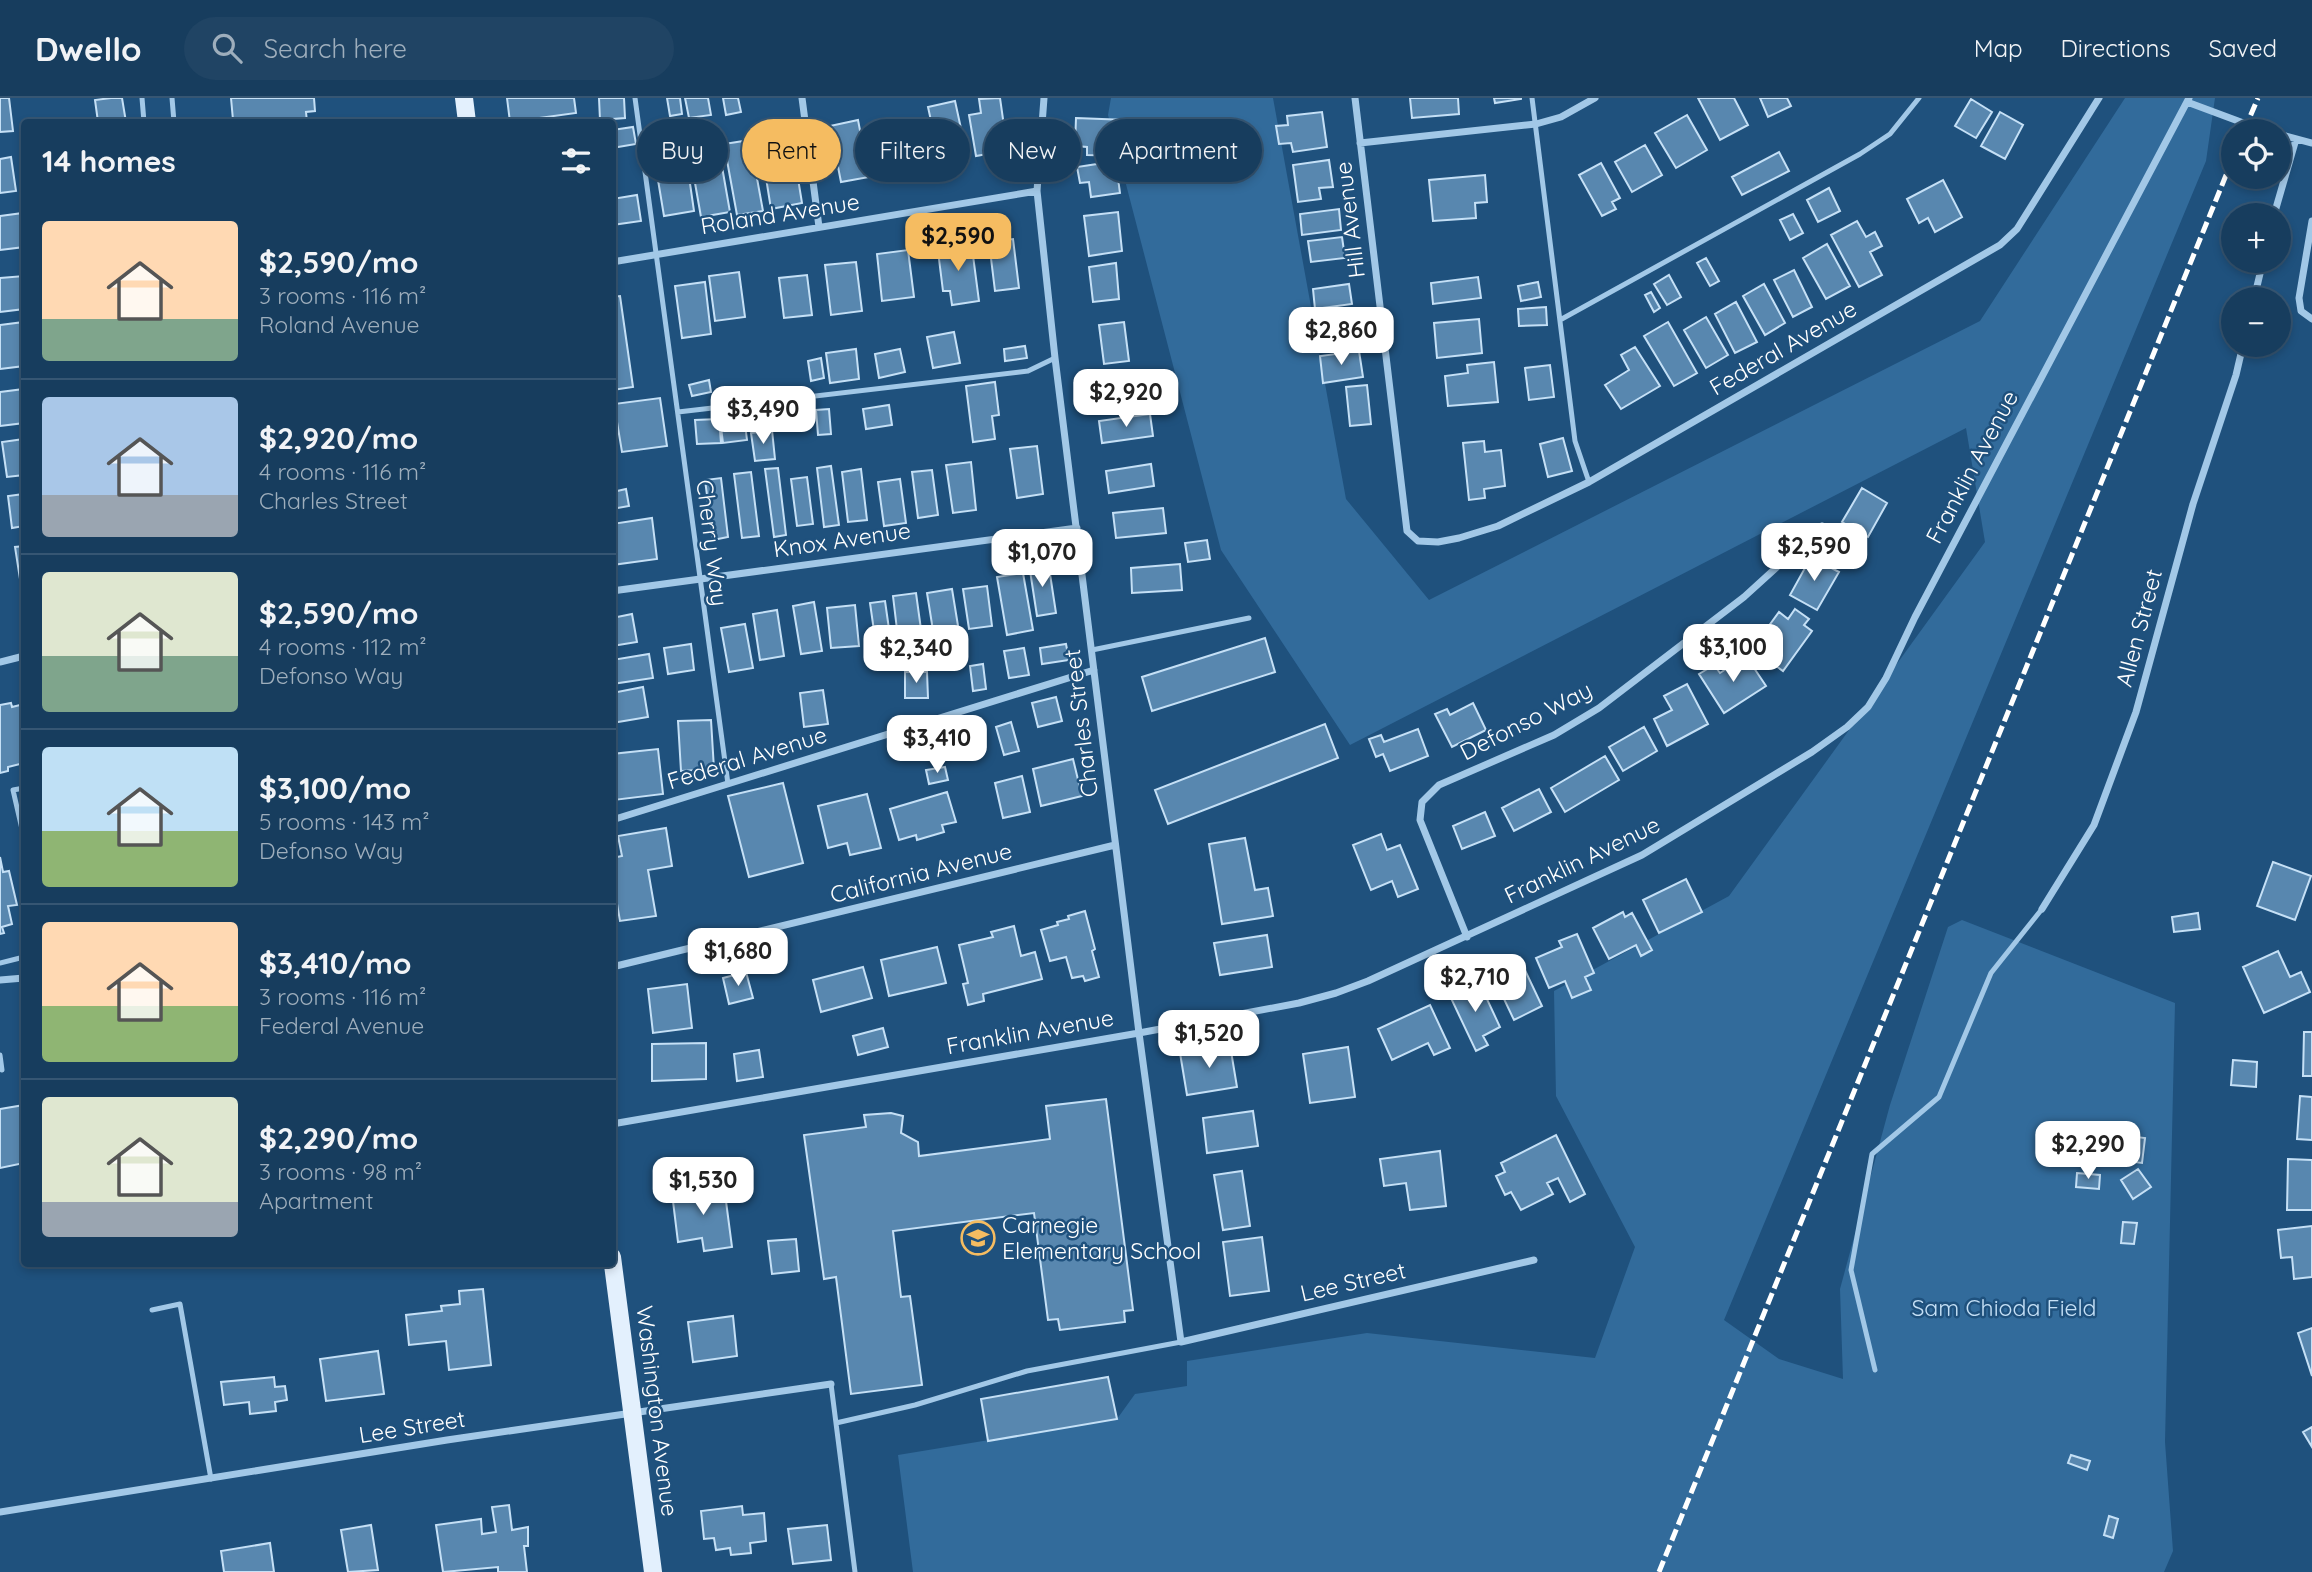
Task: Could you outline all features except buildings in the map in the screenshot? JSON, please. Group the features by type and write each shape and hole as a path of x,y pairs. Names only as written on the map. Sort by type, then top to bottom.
{"main road":[{"path":"464,98 467,119"},
{"name":"Washington Avenue","path":"613,1267 653,1572"}],"street":[{"path":"802,98 819,228"},
{"name":"Charles Street","path":"1044,98 1037,191 1055,358 1139,1033 1181,1342"},
{"name":"Hill Avenue","path":"1355,98 1407,531 1418,541"},
{"path":"1360,143 1536,124 1561,117 1595,98"},
{"name":"Federal Avenue","path":"1418,541 1438,542 1498,526 1589,482 2000,245 2017,229 2099,98"},
{"path":"2188,100 2235,119"},
{"name":"Franklin Avenue","path":"616,1123 1139,1033 1299,1003 1336,993 1467,937 1643,855 1812,752 1847,727 1867,707 1885,678 2188,100"},
{"path":"2291,138 2312,143"},
{"path":"2277,203 2296,139"},
{"name":"Roland Avenue","path":"616,261 1037,191"},
{"path":"2312,220 2299,298 2301,311 2312,319"},
{"name":"Allen Street","path":"2042,909 2094,825 2136,712 2193,504 2240,357"},
{"name":"Defonso Way","path":"1467,937 1420,820 1422,802 1439,785 1554,734 1599,708 1744,597 1822,526"},
{"name":"Knox Avenue","path":"616,590 1077,528"},
{"path":"0,662 21,657"},
{"name":"Federal Avenue","path":"616,819 1094,670"},
{"name":"California Avenue","path":"616,966 1115,845"},
{"path":"0,980 21,978"},
{"name":"Lee Street","path":"1181,1342 1534,1260"},
{"name":"Lee Street","path":"0,1512 447,1440 831,1384"}],"lane":[{"path":"142,98 144,119"},
{"path":"172,98 174,119"},
{"name":"Cherry Way","path":"635,98 728,784"},
{"path":"1532,98 1576,441 1589,482"},
{"path":"1560,320 1860,154 1890,134 1919,98"},
{"path":"678,412 1028,371 1055,358"},
{"path":"1092,650 1249,618"},
{"path":"21,789 13,790 21,825"},
{"path":"1875,1370 1851,1270 1872,1154 1939,1097 1991,973 2042,909"},
{"path":"0,962 21,958"},
{"path":"0,1055 2,1070"},
{"path":"152,1310 180,1304 211,1479"},
{"path":"836,1423 915,1405 1027,1371 1181,1342"},
{"path":"831,1384 855,1572"}],"green space":[{"name":"Sam Chioda Field","path":"1111,98 1273,98 1346,499 1429,600 1980,321 2125,98 2215,98 2206,161 1724,1320 1779,1359 1843,1379 1840,1289 1890,1105 1948,927 1962,920 2175,1003 2165,1442 2173,1551 2164,1572 913,1572 898,1455 1117,1419 1135,1394 1187,1386 1187,1361 1367,1333 1595,1358 1635,1247 1556,1096 1554,991 1729,896 1985,542 1966,428 1350,745 1221,550 1125,182 1262,182 1262,119 1109,119"}],"railway":[{"path":"2249,119 2258,98"},
{"path":"1659,1572 2221,188"}],"place":[{"name":"Carnegie Elementary School","path":"978,1238"}]}
